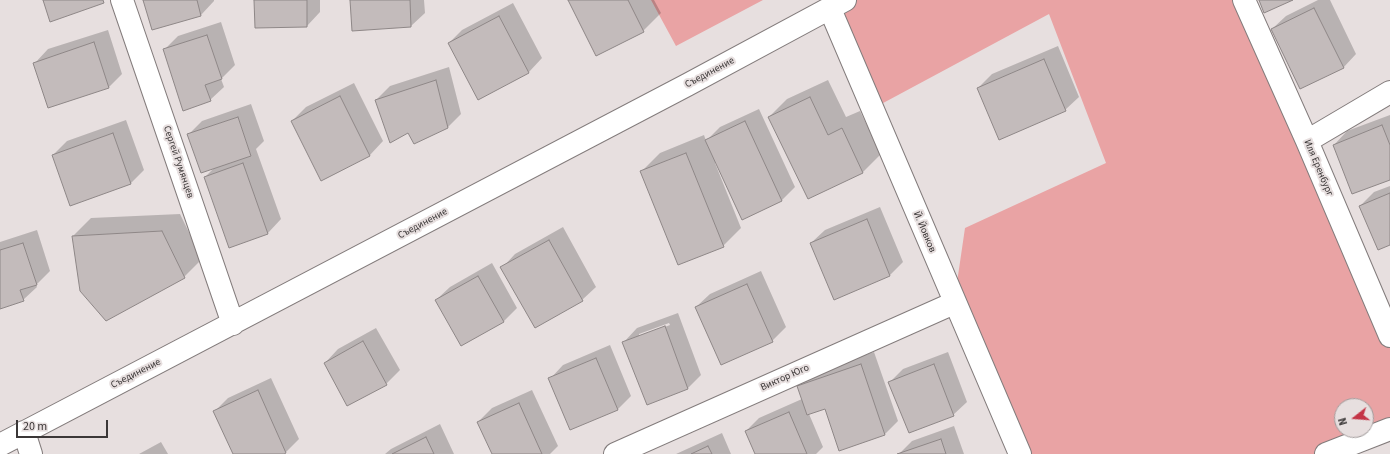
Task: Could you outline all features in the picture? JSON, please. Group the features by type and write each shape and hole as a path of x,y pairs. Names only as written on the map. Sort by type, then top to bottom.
{"street":[{"name":"Сергей Румянцев","path":"122,0 233,324"},
{"name":"Иля Еренбург","path":"1244,0 1307,141 1390,336"},
{"name":"Съединение","path":"0,445 233,324 837,4"},
{"name":"Й. Йовков","path":"837,4 954,303 1020,454"},
{"path":"1307,141 1390,92"},
{"name":"Виктор Юго","path":"615,454 954,303"},
{"path":"1326,454 1390,429"},
{"path":"24,432 32,454"}],"shaded area":[{"path":"651,0 763,0 676,46"},
{"path":"846,0 1243,0 1390,338 1390,429 1374,435 1374,398 1334,398 1334,438 1367,438 1326,454 1020,454 954,303 965,228 1106,163 1049,14 872,109 830,9"}],"building":[{"path":"43,0 103,0 104,3 50,22"},
{"path":"143,0 197,0 201,16 152,30"},
{"path":"254,0 307,0 307,27 255,28"},
{"path":"350,0 410,0 411,27 352,31"},
{"path":"568,0 628,0 644,32 596,56"},
{"path":"1259,0 1293,0 1264,13"},
{"path":"1314,8 1344,68 1300,89 1271,29"},
{"path":"499,16 529,73 478,100 448,43"},
{"path":"207,35 222,79 205,85 211,101 183,111 163,49"},
{"path":"94,42 109,88 48,108 33,63"},
{"path":"1044,59 1066,111 999,140 977,88"},
{"path":"436,80 448,128 414,144 408,133 390,143 375,100"},
{"path":"340,96 370,156 321,181 291,121"},
{"path":"810,97 828,135 842,128 863,173 808,199 768,117"},
{"path":"238,117 251,156 201,173 187,134"},
{"path":"745,121 782,201 742,220 705,140"},
{"path":"1382,125 1390,145 1390,180 1352,194 1333,145"},
{"path":"113,133 131,184 70,206 52,155"},
{"path":"686,153 724,247 678,265 640,171"},
{"path":"243,163 268,234 229,248 204,177"},
{"path":"1390,193 1390,245 1378,250 1359,206"},
{"path":"867,219 890,276 834,300 810,243"},
{"path":"162,231 185,278 106,321 80,291 72,236"},
{"path":"549,240 583,301 535,328 500,267"},
{"path":"23,243 37,285 20,290 24,301 0,309 0,250"},
{"path":"478,276 504,322 461,346 435,300"},
{"path":"747,284 773,342 721,365 695,307"},
{"path":"665,326 688,389 647,405 622,342"},
{"path":"363,341 387,385 347,406 324,363"},
{"path":"596,358 618,410 570,430 548,378"},
{"path":"861,364 885,435 839,451 825,409 807,415 797,386"},
{"path":"934,364 954,416 909,433 888,382"},
{"path":"258,390 286,453 284,454 233,454 213,411"},
{"path":"519,403 542,454 492,454 477,422"},
{"path":"789,412 807,454 755,454 745,431"},
{"path":"426,437 434,454 392,454"},
{"path":"941,439 946,454 897,454"},
{"path":"708,446 712,454 691,454"}]}
